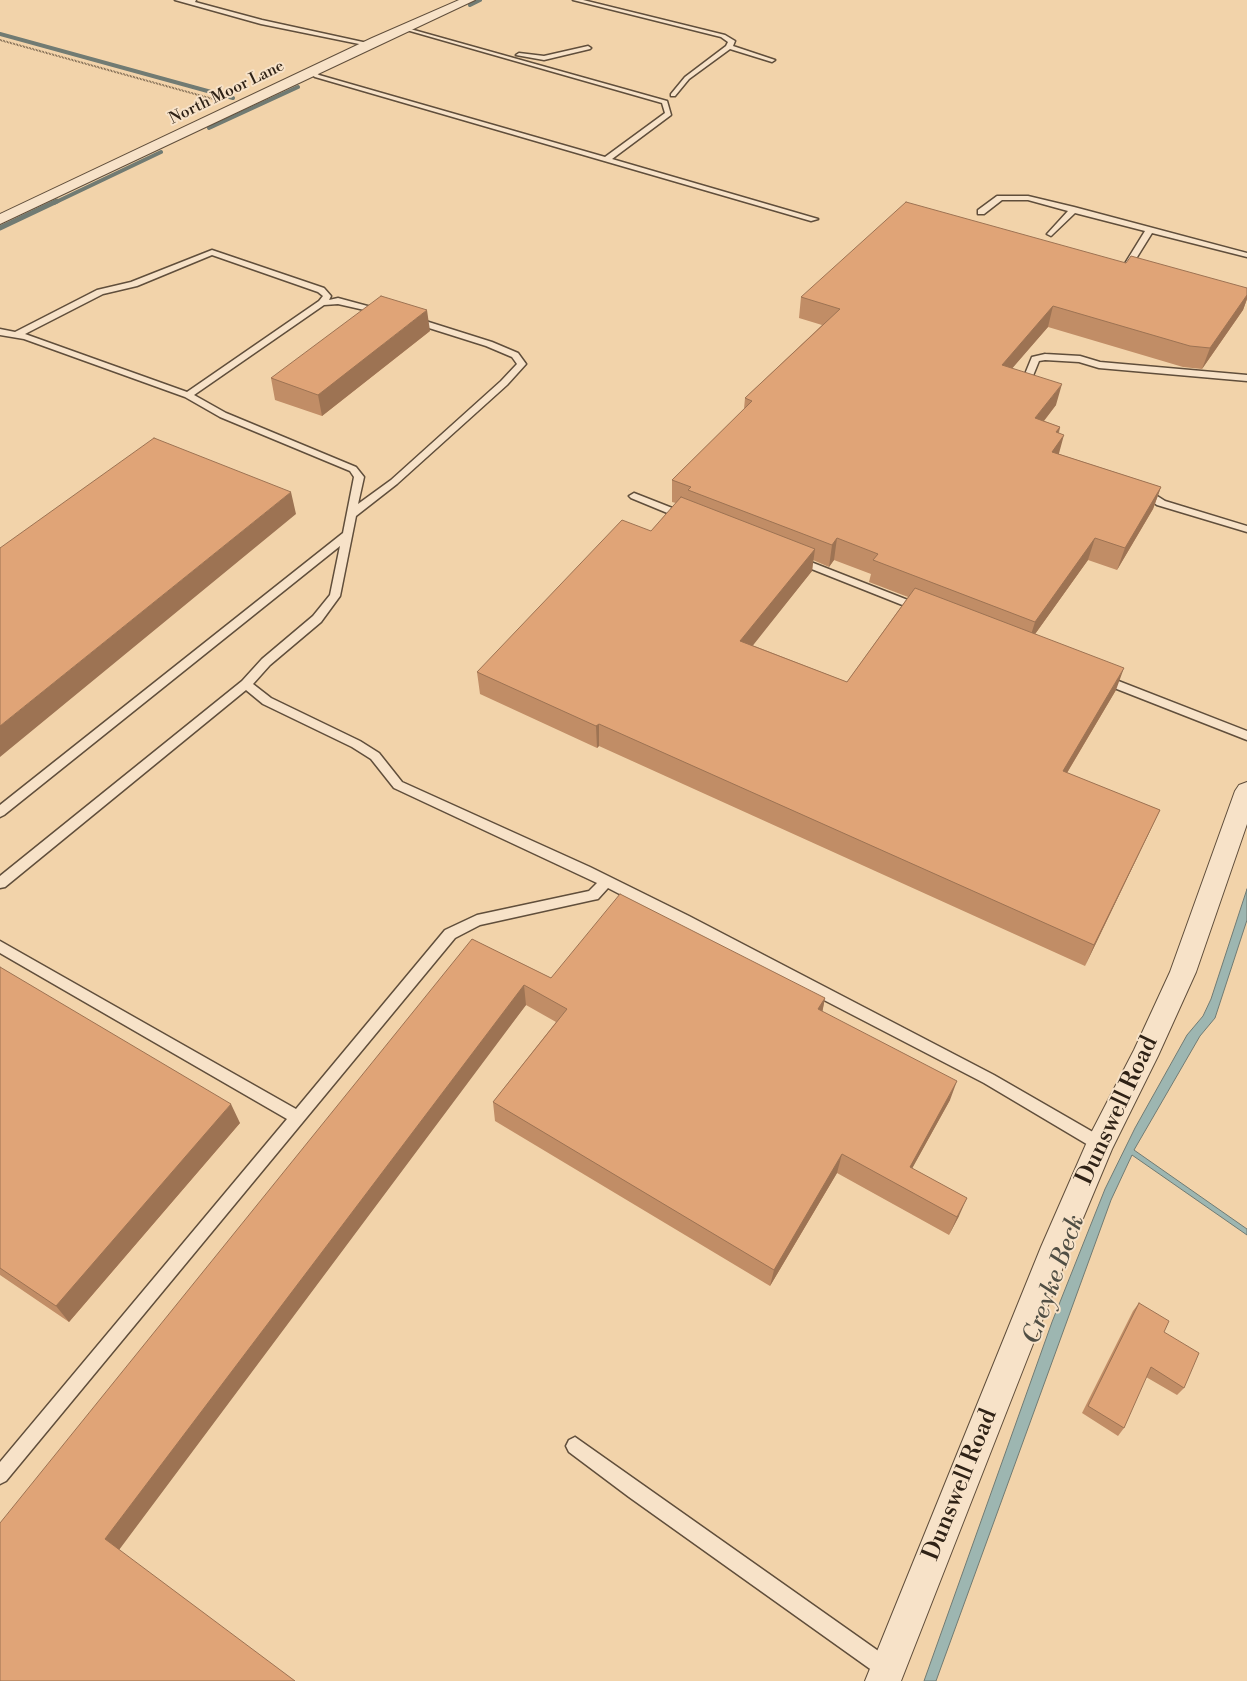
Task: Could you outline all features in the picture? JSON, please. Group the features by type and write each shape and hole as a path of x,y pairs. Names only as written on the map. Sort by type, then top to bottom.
{"street":[{"name":"North Moor Lane","path":"0,220 369,44 469,0"},
{"name":"Dunswell Road","path":"885,1675 1056,1247 1100,1144 1145,1056 1183,972 1247,791"}],"lane":[{"path":"178,0 193,2 261,22 369,44"},
{"path":"576,0 723,36 732,42 687,78 673,95"},
{"path":"409,26 511,54 544,58 588,48"},
{"path":"409,26 665,102 669,114 608,158"},
{"path":"728,47 772,60"},
{"path":"311,72 326,78 814,219"},
{"path":"981,212 1000,198 1028,198 1247,255"},
{"path":"1051,234 1074,209"},
{"path":"1116,273 1123,272 1127,268 1150,230"},
{"path":"18,335 100,292 134,284 212,252 321,290 327,296 322,303 188,396"},
{"path":"322,303 338,301 396,315 489,344 515,355 522,364 504,383 394,482 352,514"},
{"path":"0,332 18,335 188,396 223,415 353,469 359,478 335,596 317,619 266,662 246,684 0,883"},
{"path":"1014,385 1027,381 1035,359 1044,357 1080,358 1099,365 1247,378"},
{"path":"1133,485 1139,487 1161,503 1247,529"},
{"path":"634,496 699,522"},
{"path":"0,812 347,536"},
{"path":"792,558 931,612"},
{"path":"1089,674 1247,736"},
{"path":"246,684 268,701 356,744 375,756 398,785 684,920 989,1079 1100,1144"},
{"path":"0,1475 450,934 477,920 593,895 606,882"},
{"path":"0,946 298,1118"},
{"path":"575,1446 885,1675"}],"path":[{"path":"0,40 212,99 241,105"}],"water":[{"path":"1247,889 1247,920 1215,1018 1200,1036 1134,1150 1247,1229 1247,1235 1132,1155 1111,1200 936,1681 924,1681 1052,1322 1105,1189 1135,1128 1187,1035 1203,1016 1211,999"}],"building":[{"path":"906,202 1126,263 1131,256 1247,288 1247,295 1210,348 1190,346 1053,306 1002,365 1062,384 1035,418 1060,427 1056,432 1064,435 1052,452 1161,487 1125,548 1095,538 1035,622 873,560 878,554 837,538 832,545 688,490 691,487 672,480 752,401 745,398 840,309 801,297"},
{"path":"381,296 427,310 318,395 271,378"},
{"path":"154,438 291,492 0,726 0,548"},
{"path":"681,497 815,549 740,641 847,682 915,588 1124,668 1063,771 1160,810 1094,945 599,724 596,726 477,672 622,520 651,531"},
{"path":"620,894 825,998 818,1009 957,1081 910,1167 967,1198 957,1217 842,1154 774,1270 493,1102 567,1009 524,985 105,1539 295,1681 0,1681 0,1523 472,939 551,978"},
{"path":"0,967 231,1104 56,1306 0,1268"},
{"path":"1139,1303 1169,1321 1164,1332 1199,1353 1184,1388 1151,1367 1124,1428 1088,1406"}],"waterway":[{"path":"470,5 480,0"},
{"path":"0,34 233,98"},
{"path":"209,128 298,87"},
{"path":"54,203 161,152"},
{"path":"0,228 57,201"}],"water label":[{"name":"Creyke Beck","path":"1055,1280"}]}
